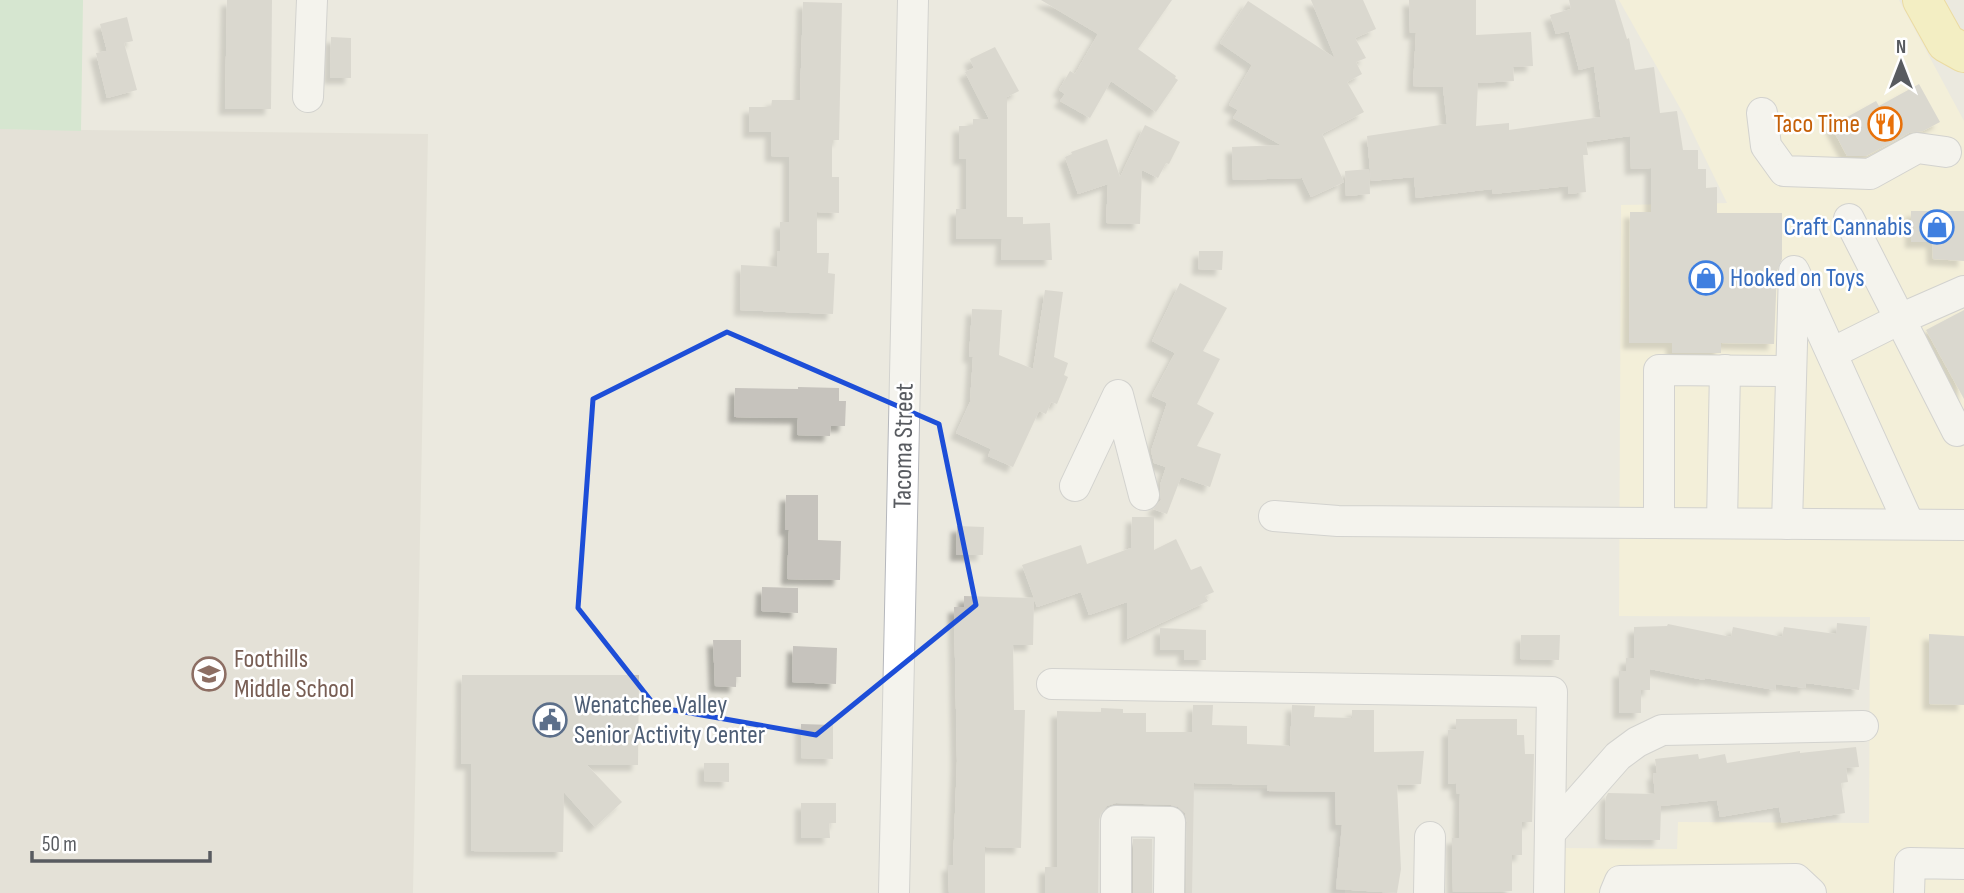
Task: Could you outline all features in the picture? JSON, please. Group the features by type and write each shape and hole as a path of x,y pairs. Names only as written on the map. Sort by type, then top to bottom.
{"main road":[{"path":"1922,0 1946,43 1964,53"}],"street":[{"path":"308,97 312,0"},
{"name":"Tacoma Street","path":"894,893 913,0"},
{"path":"1762,113 1766,146 1784,171 1870,174 1917,148 1955,147"},
{"path":"1776,187 1873,189 1904,176 1955,147"},
{"path":"1849,219 1962,436"},
{"path":"1787,524 1794,271 1909,524"},
{"path":"1832,353 1964,290"},
{"path":"1659,522 1659,370 1791,371"},
{"path":"1722,523 1725,370"},
{"path":"1074,486 1118,395 1144,495"},
{"path":"1274,516 1338,521 1964,525"},
{"path":"1052,684 1552,692 1549,893"},
{"path":"1551,832 1618,755 1662,730 1863,726"},
{"path":"1116,893 1116,821 1170,822 1169,893"},
{"path":"1429,893 1430,837"},
{"path":"1909,893 1910,863 1964,864"},
{"path":"1615,893 1620,881 1796,879 1811,893"}],"highlighted area":[{"path":"727,332 939,424 976,605 816,735 656,707 578,608 593,399"}],"shaded area":[{"path":"1619,0 1899,0 1964,121 1964,893 1563,893 1564,848 1677,849 1678,822 1869,823 1870,617 1619,616 1621,205 1727,203 1684,115"},
{"name":"Foothills Middle School","path":"0,129 428,134 413,893 0,893"},
{"path":"1080,787 1346,789 1345,893 1079,893"}],"green space":[{"path":"0,0 83,0 81,131 0,129"}],"building":[{"path":"227,0 272,0 271,109 225,109"},
{"path":"1041,0 1172,0 1138,49 1178,80 1156,112 1111,81 1090,118 1060,101 1065,94 1059,90 1070,71 1075,74 1098,34"},
{"path":"1311,0 1363,0 1376,29 1355,38 1366,58 1356,62 1362,74 1347,82 1364,112 1322,134 1344,182 1311,197 1302,178 1233,180 1232,147 1281,145 1233,118 1238,110 1229,105 1252,65 1220,43 1248,1 1335,58"},
{"path":"1409,0 1476,0 1476,35 1531,32 1533,66 1513,67 1514,81 1478,83 1476,126 1509,123 1509,130 1601,117 1594,66 1579,70 1569,31 1556,34 1550,15 1571,9 1569,0 1615,0 1627,39 1629,38 1635,70 1654,67 1660,113 1677,111 1683,150 1698,150 1698,169 1706,169 1706,188 1717,187 1717,213 1782,213 1782,259 1777,271 1774,344 1721,343 1721,353 1672,353 1672,343 1629,343 1630,212 1651,212 1651,168 1631,169 1630,136 1586,142 1588,155 1583,155 1586,192 1568,194 1568,186 1493,194 1492,189 1416,198 1414,177 1371,181 1367,136 1447,124 1443,87 1413,86 1416,33 1410,33"},
{"path":"803,2 842,3 839,140 832,140 832,177 839,177 839,213 817,212 817,253 829,253 828,273 835,274 833,314 740,310 741,265 777,267 780,222 789,222 789,157 771,156 771,132 749,132 749,107 771,107 772,100 800,100"},
{"path":"127,17 133,41 124,43 137,90 107,98 96,53 107,51 100,24"},
{"path":"331,37 351,38 351,78 330,78"},
{"path":"995,47 1019,91 1007,97 1007,217 1023,217 1023,224 1050,223 1052,260 1001,260 1002,239 956,239 956,209 966,209 966,159 959,159 959,126 973,126 973,119 989,119 965,72 974,68 970,59"},
{"name":"Taco Time","path":"1919,84 1940,122 1923,131 1909,133 1866,156 1847,156 1831,126 1876,101 1879,106"},
{"path":"1145,125 1180,142 1158,178 1142,170 1140,224 1106,223 1108,184 1078,194 1065,157 1072,154 1071,152 1107,139 1120,177"},
{"path":"1369,169 1370,194 1346,196 1345,171"},
{"name":"Craft Cannabis","path":"1911,211 1964,211 1964,261 1933,259 1932,242 1911,242"},
{"path":"1199,251 1223,251 1222,270 1198,269"},
{"path":"1180,283 1227,308 1203,351 1220,359 1197,404 1214,413 1197,446 1221,454 1210,487 1181,477 1167,514 1153,509 1161,500 1160,485 1166,467 1154,463 1151,451 1167,403 1152,396 1175,353 1152,341"},
{"path":"1045,290 1063,292 1054,357 1068,363 1064,375 1068,377 1057,404 1051,402 1046,414 1039,411 1013,467 988,456 991,449 956,433 970,402 972,309 1002,310 999,355 1033,369"},
{"path":"1964,310 1964,399 1926,330"},
{"path":"735,388 839,388 839,401 846,401 845,426 831,426 830,436 797,435 798,418 734,417"},
{"path":"786,495 818,495 818,540 841,541 840,580 787,579 789,530 785,530"},
{"path":"1132,517 1154,517 1154,550 1176,539 1191,570 1201,566 1214,592 1205,596 1208,601 1127,639 1127,602 1089,615 1081,592 1037,607 1034,599 1033,645 1013,645 1014,710 1025,710 1021,848 985,847 985,893 949,893 948,865 953,865 957,761 954,607 964,607 964,596 1034,598 1022,565 1081,545 1087,564 1131,548"},
{"path":"957,526 984,527 983,555 956,555"},
{"path":"762,587 798,588 798,613 761,611"},
{"path":"1837,623 1867,626 1859,690 1806,683 1805,688 1776,684 1775,690 1650,669 1650,690 1641,690 1641,713 1619,713 1619,671 1626,671 1626,658 1634,658 1634,627 1668,624 1731,637 1733,627 1782,637 1784,627 1836,634"},
{"path":"1160,628 1206,630 1206,660 1184,660 1184,650 1160,650"},
{"path":"1929,634 1964,636 1964,705 1929,704"},
{"path":"1521,635 1560,635 1559,660 1520,659"},
{"path":"713,640 741,640 741,677 736,677 736,687 715,686"},
{"path":"793,646 837,648 836,684 792,682"},
{"name":"Wenatchee Valley Senior Activity Center","path":"462,675 639,675 638,765 587,765 622,802 595,827 564,792 563,852 471,851 471,764 461,764"},
{"path":"1193,705 1213,705 1212,725 1247,726 1247,744 1290,746 1292,705 1315,706 1314,717 1352,718 1352,710 1374,710 1374,752 1424,751 1421,784 1397,785 1401,869 1397,893 1336,889 1342,825 1336,825 1335,792 1267,791 1268,785 1194,783 1192,893 1186,893 1185,813 1171,805 1116,803 1107,806 1099,820 1098,893 1045,893 1045,867 1057,867 1057,711 1101,712 1101,708 1123,709 1123,713 1146,713 1146,732 1192,732"},
{"path":"1456,719 1517,719 1517,735 1524,735 1525,754 1534,754 1532,822 1522,822 1522,855 1512,855 1512,891 1453,892 1452,838 1459,838 1460,794 1457,794 1456,783 1448,784 1448,730 1456,729"},
{"path":"801,724 833,725 833,759 801,758"},
{"path":"1856,747 1859,767 1846,768 1848,782 1841,783 1845,813 1782,823 1779,807 1720,817 1717,800 1661,806 1660,840 1605,839 1608,793 1655,794 1655,759 1698,754 1699,759 1725,754 1727,763 1800,751"},
{"path":"704,763 729,763 729,782 704,781"},
{"path":"801,803 836,803 836,823 829,823 830,838 801,838"},
{"path":"1133,839 1152,839 1152,893 1133,893"}],"place":[{"name":"Taco Time","path":"1885,124"},
{"name":"Craft Cannabis","path":"1937,227"},
{"name":"Hooked on Toys","path":"1706,278"},
{"name":"Foothills Middle School","path":"209,674"},
{"name":"Wenatchee Valley Senior Activity Center","path":"550,720"}]}
